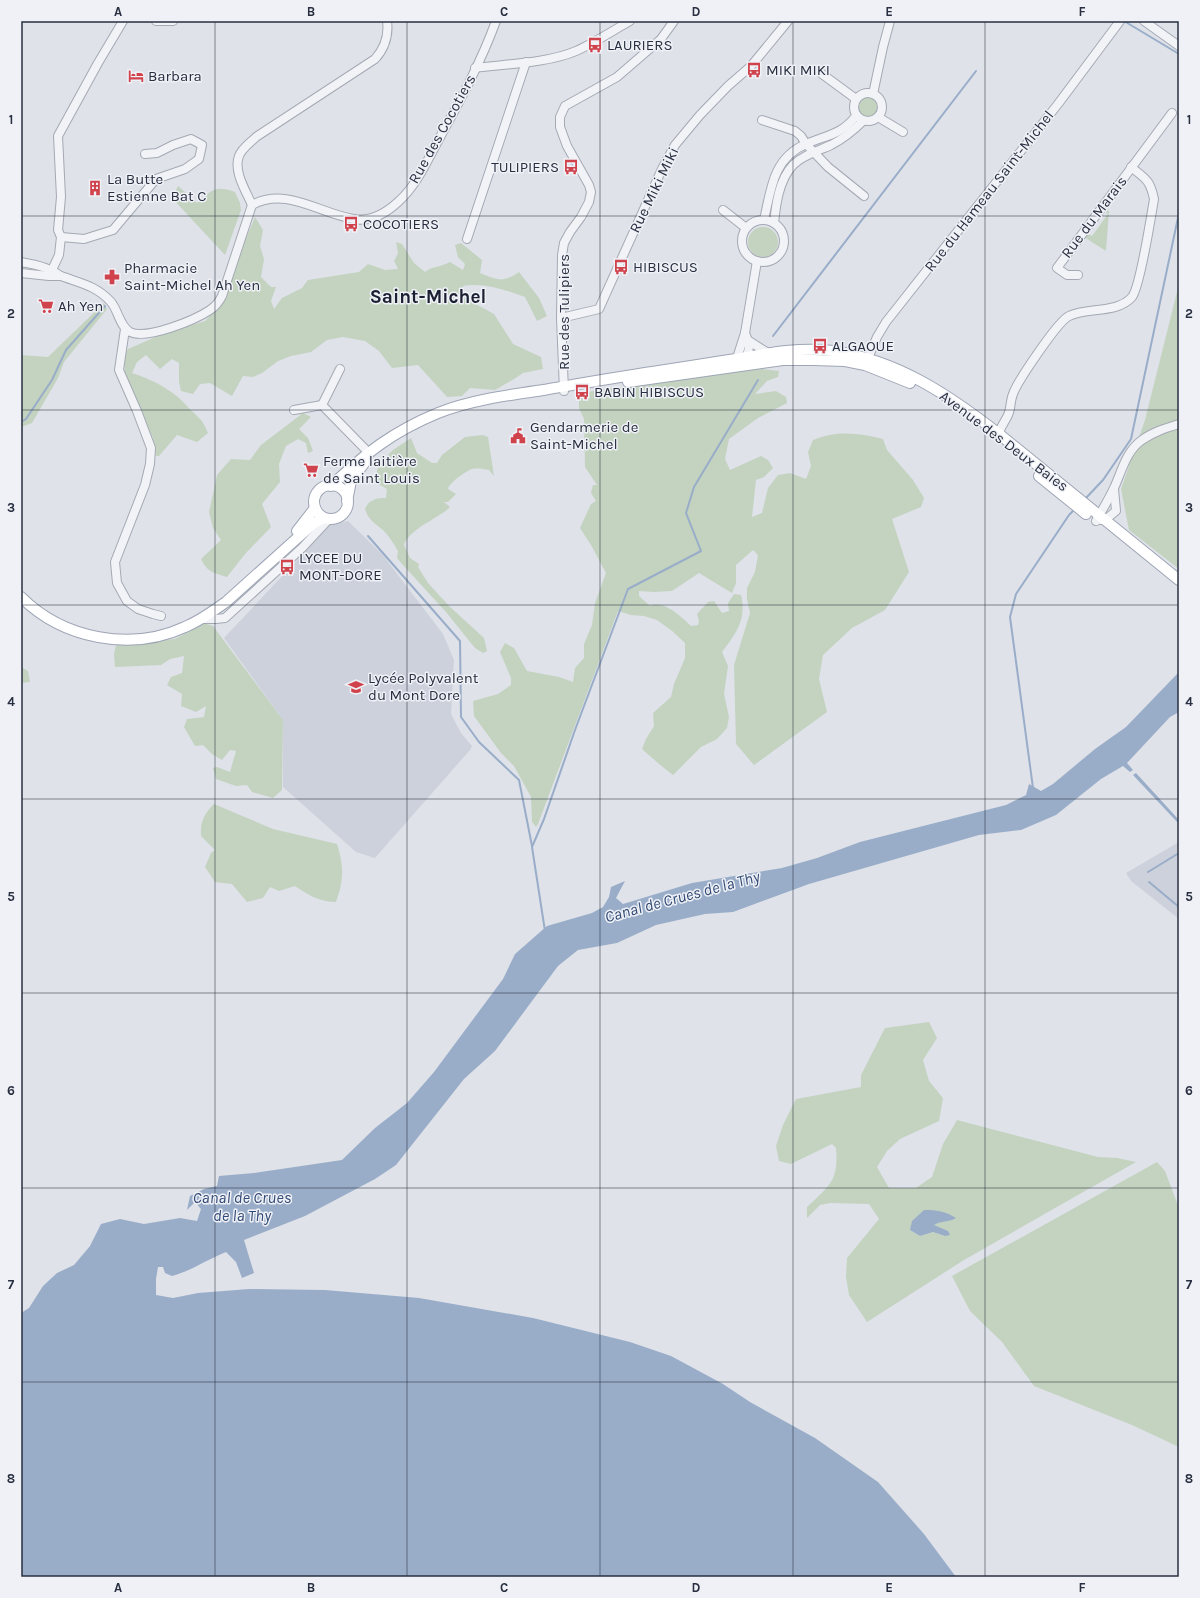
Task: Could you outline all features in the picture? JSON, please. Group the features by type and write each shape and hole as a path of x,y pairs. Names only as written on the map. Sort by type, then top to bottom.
{"main road":[{"name":"Avenue des Deux Baies","path":"256,575 286,545 315,508 315,497 317,493 326,487 331,486 368,452 403,429 440,412 501,397 564,388 768,353 809,349 833,351 866,362 897,369 924,382 972,413 999,434 1074,499"},
{"name":"Avenue des Deux Baies","path":"21,597 39,613 62,627 79,633 103,638 132,639 160,635 185,627 226,602 314,522 326,518 334,519 343,514 346,510 351,481 360,467 389,444 411,432 443,418 479,407 564,388 696,373 783,360 866,362 926,389 960,411 1074,499 1179,585"},
{"path":"331,486 344,492 347,500"},
{"path":"315,508 317,512 326,518"},
{"name":"Avenue des Deux Baies","path":"1095,516 1116,529 1179,580"}],"street":[{"path":"52,270 59,255 61,237 58,230 61,197 58,136 123,21"},
{"path":"156,21 173,21"},
{"path":"125,329 137,334 146,334 169,328 191,320 218,303 222,296 252,205 241,180 238,166 239,156 244,148 256,137 375,59 382,52 387,40 387,21"},
{"name":"Rue des Cocotiers","path":"252,205 266,199 279,197 301,202 352,219 362,220 372,218 387,211 398,202 415,182 470,82 496,21"},
{"path":"475,68 562,56 576,51 630,21"},
{"name":"Rue des Tulipiers","path":"564,388 562,263 564,243 589,202 591,192 589,185 567,146 560,127 560,117 565,106 617,77 661,39 674,21"},
{"name":"Rue Miki Miki","path":"562,318 599,309 662,169 675,145 700,115 728,86 751,66 788,21"},
{"path":"873,94 890,21"},
{"path":"1144,21 1179,46"},
{"name":"Rue du Hameau Saint-Michel","path":"866,362 886,322 958,228 994,186 1119,22"},
{"path":"467,239 526,62"},
{"path":"822,74 856,99"},
{"path":"764,220 775,173 786,156 806,144 823,139 841,130 859,118 871,121 878,117 882,109 882,104 877,96 864,93 856,99 853,107 859,118"},
{"name":"Rue du Marais","path":"1078,275 1067,275 1057,268 1172,113"},
{"path":"878,117 903,132"},
{"path":"774,223 776,204 786,176 792,166 802,158 833,144 851,133 859,118"},
{"path":"762,120 795,131 828,167 864,196"},
{"path":"61,237 84,239 113,230 156,179 185,169 199,158 202,145 191,139 173,144 157,153 145,154"},
{"name":"Rue du Marais","path":"999,434 1000,429 1008,415 1013,394 1018,383 1056,328 1068,316 1119,306 1127,302 1133,295 1138,279 1154,199 1151,186 1146,179 1131,167"},
{"path":"723,210 746,228"},
{"path":"764,220 774,223 783,233 784,240 782,248 776,257 770,260 757,261 746,253 743,246 742,240 746,228 757,221 764,220"},
{"path":"742,358 757,261"},
{"path":"21,262 34,264 52,270 60,276"},
{"path":"21,273 60,276 88,285 100,291 116,308 125,329 119,370 151,448 150,464 145,485 115,562 117,583 127,601 138,609 161,616"},
{"path":"696,373 704,368 740,362 749,351 749,341 745,333"},
{"path":"749,341 768,353"},
{"path":"322,405 340,369"},
{"path":"294,410 322,405"},
{"path":"322,405 368,452"},
{"path":"1095,516 1114,489 1132,449 1141,440 1154,433 1179,424"},
{"path":"1114,489 1116,529"},
{"path":"1095,516 1116,510"},
{"path":"200,619 225,618 302,548 326,518"}],"shaded area":[{"name":"Lycée Polyvalent du Mont Dore","path":"348,521 382,554 443,634 454,660 451,714 461,733 472,746 375,858 356,852 283,787 283,720 224,638 330,525"},
{"path":"1179,842 1179,919 1131,881 1126,873"}],"green space":[{"path":"864,96 872,96 879,103 879,111 872,118 864,118 857,111 857,103"},
{"path":"178,186 197,203 214,190 223,189 235,192 240,203 241,210 225,255 172,198"},
{"path":"1105,208 1109,211 1106,251 1084,237 1087,233 1092,236 1108,214 1103,210"},
{"path":"255,217 263,230 260,246 264,259 261,277 271,287 276,287 271,301 274,309 282,298 302,288 308,280 359,272 368,264 385,270 398,269 394,261 398,253 396,242 402,244 414,263 425,272 450,262 463,270 465,264 458,257 455,245 461,243 482,260 480,273 496,279 504,279 509,278 519,272 539,298 547,316 537,321 525,297 494,287 478,285 463,286 463,297 494,314 513,344 541,357 543,369 523,373 495,390 470,388 462,396 447,397 418,365 392,368 379,351 365,341 343,337 327,340 311,352 291,356 278,361 262,373 253,377 243,376 232,396 210,383 200,384 193,394 181,391 179,382 179,363 172,359 160,369 146,355 137,362 132,373 157,383 174,394 202,420 208,433 197,442 177,435 159,456 156,456 153,438 132,393 125,373 124,356 128,349 158,336 205,321 226,299 242,248"},
{"path":"763,227 773,232 778,242 773,252 763,257 753,252 748,242 753,232"},
{"path":"1179,284 1179,569 1129,530 1121,489 1145,420"},
{"path":"104,303 107,309 64,362 58,378 32,423 21,427 21,355 48,357"},
{"path":"755,368 779,371 778,377 767,381 755,394 776,391 786,397 787,403 758,418 729,439 725,459 730,470 761,456 768,460 773,468 764,477 756,480 752,517 762,513 768,488 778,475 790,473 806,479 811,466 808,452 813,440 839,434 857,434 883,439 887,450 913,480 924,498 921,507 892,519 909,572 885,610 852,628 823,655 819,679 827,712 754,765 736,744 734,665 750,613 747,599 747,588 755,572 758,555 753,550 736,565 736,583 732,593 699,573 672,591 639,591 639,596 650,606 655,604 666,607 678,614 691,626 698,625 699,621 697,614 708,602 714,601 722,613 729,611 728,603 734,594 741,595 743,612 739,626 732,639 722,652 728,666 724,694 729,717 727,728 717,739 701,747 673,775 642,749 654,726 653,713 671,697 674,684 685,658 685,643 657,620 618,611 536,827 532,822 531,797 514,766 501,753 474,716 473,701 498,694 511,685 511,678 500,652 505,643 514,648 527,671 559,677 573,682 575,668 584,658 584,644 592,625 595,603 606,573 580,528 591,504 596,501 591,493 593,485 597,485 585,467 584,419 579,408 579,393"},
{"path":"303,413 311,417 299,429 308,438 313,451 308,453 306,443 298,439 286,446 279,464 280,482 262,504 271,527 245,554 227,577 211,571 206,567 201,559 221,540 213,528 209,512 217,475 231,459 250,460 261,445"},
{"path":"483,435 488,437 494,476 489,470 472,469 458,478 449,486 448,489 456,494 448,502 444,502 450,507 418,529 407,539 404,545 410,558 419,564 418,567 428,583 449,606 484,638 487,651 483,653 475,648 446,612 397,558 398,551 393,543 383,530 370,518 365,509 371,501 379,498 386,498 387,489 373,481 380,463 393,450 411,438 417,453 432,463 437,463 442,455 465,437"},
{"path":"204,623 213,626 283,720 282,790 273,798 252,792 247,785 236,786 216,779 213,768 217,767 230,772 236,751 230,750 222,760 212,754 203,745 195,746 184,727 187,719 204,717 206,706 196,712 181,706 182,694 167,685 171,677 182,673 184,656 170,659 161,665 115,667 114,654 116,645 175,639"},
{"path":"21,667 28,671 30,682 21,683"},
{"path":"214,804 273,829 337,844 342,866 342,880 336,902 325,901 314,897 295,886 279,891 270,887 263,898 247,902 232,884 215,882 205,867 211,853 215,850 201,836 203,818"},
{"path":"929,1022 937,1038 923,1060 929,1081 943,1098 939,1121 900,1139 887,1151 877,1167 889,1188 916,1188 932,1177 943,1144 957,1120 1098,1157 1117,1158 1136,1162 964,1260 867,1322 849,1295 846,1277 847,1258 879,1219 869,1204 830,1203 820,1205 807,1218 807,1207 827,1188 834,1176 837,1159 836,1148 832,1144 791,1164 779,1161 776,1146 783,1125 796,1099 861,1087 861,1075 885,1028","holes":["925,1210 951,1221 939,1221 933,1226 948,1231 945,1236 933,1232 920,1236 910,1230"]},
{"path":"1157,1162 1165,1171 1179,1208 1179,1447 1132,1425 1034,1386 1002,1342 970,1311 952,1276"}],"water":[{"name":"Canal de Crues de la Thy","path":"1179,672 1179,712 1170,717 1127,763 1133,770 1130,772 1123,766 1101,779 1056,815 1021,830 979,835 809,884 733,912 705,914 656,925 617,943 578,950 558,966 495,1051 464,1079 396,1165 375,1179 305,1216 244,1240 254,1273 242,1278 236,1262 226,1252 172,1276 165,1273 163,1267 158,1267 156,1295 173,1298 198,1293 249,1289 325,1290 419,1298 533,1318 630,1342 671,1356 723,1384 750,1402 815,1438 878,1482 924,1534 956,1577 21,1577 21,1313 29,1308 43,1286 57,1273 74,1265 90,1246 101,1224 120,1219 144,1224 180,1218 197,1221 201,1209 195,1202 187,1210 190,1196 204,1189 217,1186 219,1176 254,1173 342,1160 375,1128 407,1103 434,1072 503,979 515,954 547,926 592,913 603,907 609,897 611,887 625,881 616,898 623,904 692,883 782,868 817,858 860,842 1006,805 1026,795 1029,784 1041,791 1053,784 1095,749 1126,727"},
{"path":"1136,773 1179,820 1179,824 1133,775"},
{"path":"924,1210 941,1211 956,1218 934,1225 948,1231 950,1235 945,1236 933,1232 920,1236 910,1230 912,1221"}],"waterway":[{"path":"1124,21 1179,54"},
{"path":"773,336 976,71"},
{"path":"1085,499 1103,480 1131,439 1179,213"},
{"path":"21,422 26,419 52,380 66,350 105,306"},
{"path":"545,931 532,847 544,819 575,730 628,589 701,551 686,513 694,487 758,380"},
{"path":"1033,788 1010,617 1016,594 1069,515 1075,509"},
{"path":"368,536 460,641 461,717 479,742 519,780 532,846"},
{"path":"1148,872 1179,853"},
{"path":"1149,882 1179,907"}],"place":[{"name":"LAURIERS","path":"595,45"},
{"name":"MIKI MIKI","path":"754,70"},
{"name":"Barbara","path":"136,76"},
{"name":"TULIPIERS","path":"571,167"},
{"name":"La Butte Estienne Bat C","path":"95,188"},
{"name":"COCOTIERS","path":"351,224"},
{"name":"HIBISCUS","path":"621,267"},
{"name":"Pharmacie Saint-Michel Ah Yen","path":"112,277"},
{"name":"Ah Yen","path":"46,306"},
{"name":"ALGAOUE","path":"820,346"},
{"name":"BABIN HIBISCUS","path":"582,392"},
{"name":"Gendarmerie de Saint-Michel","path":"518,436"},
{"name":"Ferme laitière de Saint Louis","path":"311,470"},
{"name":"LYCEE DU MONT-DORE","path":"287,567"},
{"name":"Lycée Polyvalent du Mont Dore","path":"356,687"}],"district":[{"name":"Saint-Michel","path":"428,296"}]}
